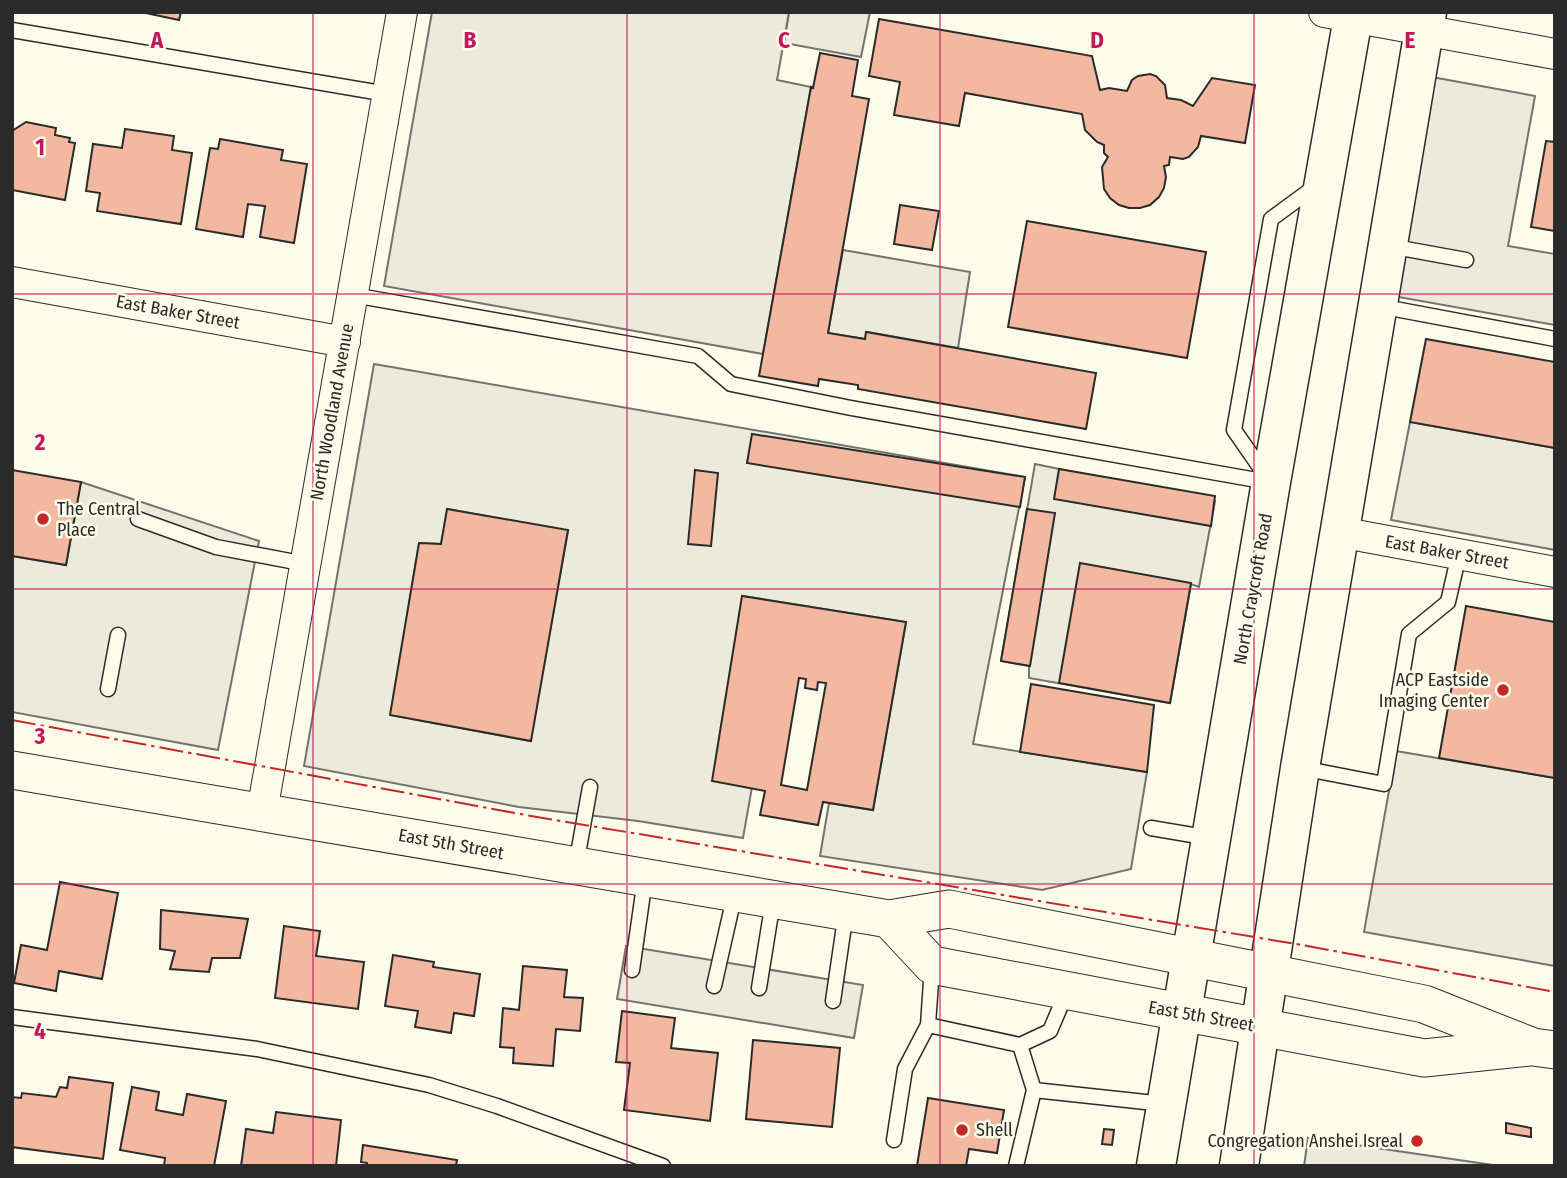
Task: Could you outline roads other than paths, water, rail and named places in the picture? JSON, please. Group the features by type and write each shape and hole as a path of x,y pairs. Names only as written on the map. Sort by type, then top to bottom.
{"main road":[{"name":"North Craycroft Road","path":"1156,1166 1324,180 1344,14"},
{"path":"1239,1166 1300,768 1425,21"}],"street":[{"name":"North Woodland Avenue","path":"262,812 402,12"},
{"path":"1344,14 1425,21 1555,54"},
{"name":"East Baker Street","path":"12,282 345,342"},
{"name":"East Baker Street","path":"1339,532 1555,572"},
{"name":"East 5th Street","path":"12,770 889,919 949,909 1424,1004 1544,1049"},
{"path":"889,919 932,965"},
{"name":"East 5th Street","path":"932,965 1424,1058 1544,1049"}],"lane":[{"path":"12,30 387,94"},
{"path":"1387,246 1466,260"},
{"path":"353,295 698,356 731,384 863,411 1271,482"},
{"path":"1377,306 1555,339"},
{"path":"138,519 216,547 306,564"},
{"path":"1300,768 1384,784 1409,634 1448,602 1459,554"},
{"path":"108,689 118,635"},
{"path":"576,866 590,787"},
{"path":"1151,828 1211,839"},
{"path":"632,970 646,878"},
{"path":"714,986 735,893"},
{"path":"759,988 773,899"},
{"path":"833,1001 845,912"},
{"path":"894,1140 905,1069 928,1025 932,965"},
{"path":"928,1025 1020,1045 1050,1031 1067,991"},
{"path":"12,1017 257,1049 429,1085 497,1106 663,1166"},
{"path":"1016,1166 1034,1090 1020,1045"},
{"path":"1034,1090 1166,1104"}],"place":[{"name":"The Central Place","path":"43,519"},
{"name":"ACP Eastside Imaging Center","path":"1503,690"},
{"name":"Shell","path":"962,1130"},
{"name":"Congregation Anshei Isreal","path":"1417,1141"}]}
